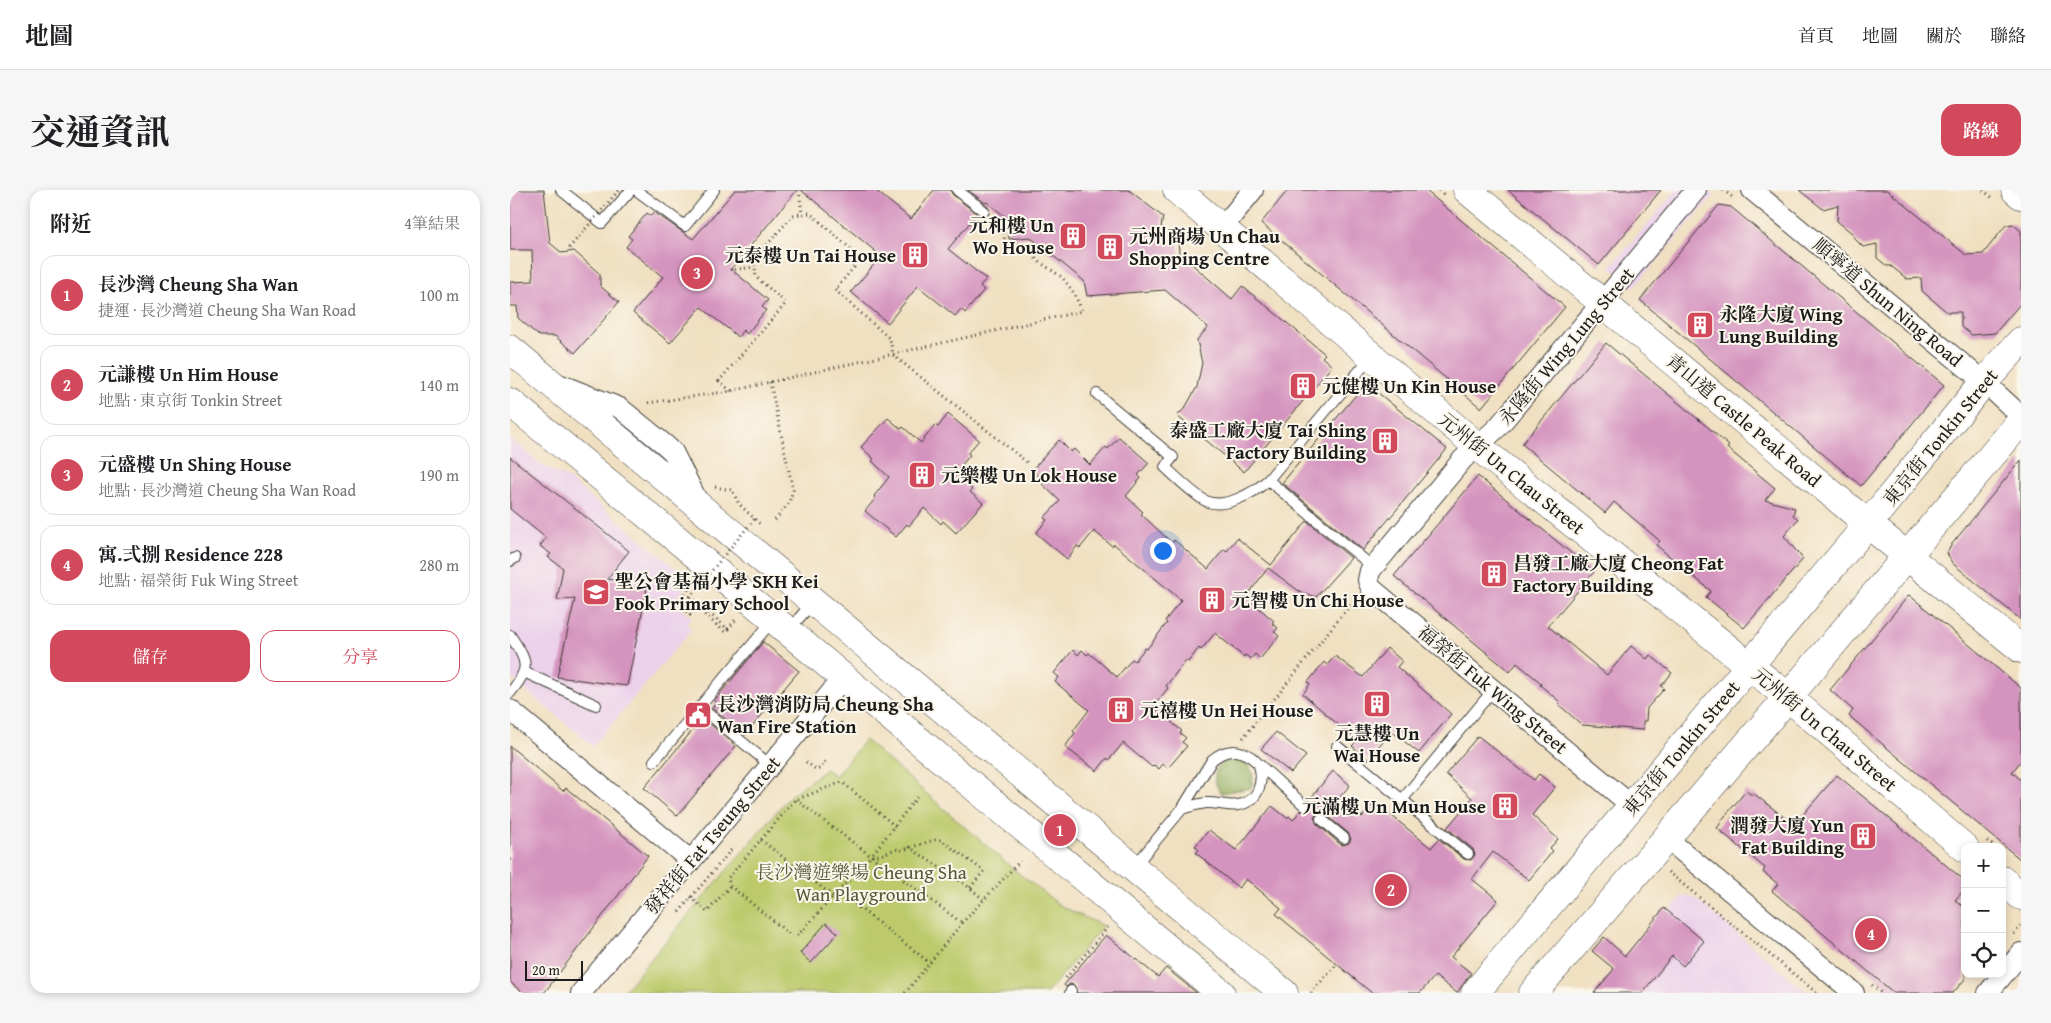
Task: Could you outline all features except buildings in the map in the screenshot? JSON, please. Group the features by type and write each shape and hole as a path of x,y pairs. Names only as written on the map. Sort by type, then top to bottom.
{"main road":[{"name":"元州街 Un Chau Street","path":"1177,190 1477,446 1788,697 1975,843"},
{"name":"青山道 Castle Peak Road","path":"1467,190 2021,649"},
{"path":"2015,190 2021,195"},
{"name":"東京街 Tonkin Street","path":"1475,993 1750,666 1984,382 2021,341"},
{"path":"510,349 545,378 709,499 813,602 1284,993"},
{"path":"510,402 781,625 1221,993"},
{"path":"1533,993 1788,697 2021,421"},
{"path":"2006,883 2021,896"}],"street":[{"path":"1222,228 1252,190"},
{"name":"永隆街 Wing Lung Street","path":"1373,567 1463,459 1498,427 1696,190"},
{"name":"順寧道 Shun Ning Road","path":"1746,196 1984,382 2021,416"},
{"name":"福榮街 Fuk Wing Street","path":"1373,567 1368,575 1371,588 1632,806"},
{"name":"發祥街 Fat Tseung Street","path":"581,993 843,678"},
{"path":"510,710 691,861"},
{"path":"1666,838 1854,993"},
{"path":"1988,993 2021,953"}],"lane":[{"path":"561,190 602,223 631,190"},
{"path":"636,190 684,226 714,190"},
{"path":"957,190 984,211"},
{"path":"1097,394 1173,457 1165,467 1205,501 1221,502 1237,499 1259,488 1268,480 1372,356"},
{"path":"1268,480 1373,567"},
{"path":"654,762 700,707 781,625 813,602"},
{"path":"510,635 525,659 524,672 518,684 510,693"},
{"path":"524,672 596,705"},
{"path":"1402,800 1493,690"},
{"path":"700,707 770,765"},
{"path":"1336,746 1468,854"},
{"path":"1133,868 1182,808 1212,760 1219,754 1235,751 1244,752 1305,806"},
{"path":"1182,808 1207,803 1236,805 1247,802 1256,795 1260,786 1261,775 1258,764"},
{"path":"1321,819 1344,838"}],"path":[{"path":"569,248 619,190"},
{"path":"799,190 802,214"},
{"path":"1723,190 1746,196"},
{"path":"648,403 731,391 1082,311 1074,293 1062,277 1038,261 1022,242 1005,245 1003,224 984,211"},
{"path":"731,391 719,381 786,303 756,277 754,260 793,214 810,213 852,250 854,267 835,290 890,339 893,354 1029,464"},
{"path":"853,258 882,256"},
{"path":"730,270 755,267"},
{"path":"770,382 792,490 789,503 775,520"},
{"path":"694,611 685,603 755,519 739,504 732,490 709,499"},
{"path":"697,580 677,603 690,615 697,608 725,632 739,615"},
{"path":"690,597 728,629"},
{"path":"1235,751 1236,747 1350,605 1363,597"},
{"path":"841,722 844,734"},
{"path":"806,762 816,770 821,768 827,758"},
{"path":"895,826 842,782 795,800 728,878 730,886 792,936 798,936 871,856 895,826 917,797"},
{"path":"795,800 962,923"},
{"path":"761,840 834,897"},
{"path":"871,856 881,855 895,849 903,850 934,840 941,840 984,871 970,888"},
{"path":"909,847 970,888 983,899"},
{"path":"679,912 731,850"},
{"path":"905,993 962,923 1020,861"},
{"path":"1668,872 1817,993"},
{"path":"691,897 707,912 730,886"},
{"path":"839,892 930,962"},
{"path":"1065,978 1109,926"},
{"path":"1311,993 1336,964"}],"shaded area":[{"path":"1677,190 1708,190 1714,195 1634,287 1610,267"},
{"name":"聖公會基福小學 SKH Kei Fook Primary School","path":"510,438 543,466 566,477 691,581 673,602 692,618 686,624 692,629 593,746 510,677"},
{"path":"1692,896 1808,993 1594,993 1664,908 1668,913 1681,897"}],"green space":[{"name":"長沙灣遊樂場 Cheung Sha Wan Playground","path":"865,740 1013,869 1061,906 1103,926 1047,993 622,993 791,795 826,769 835,776"},
{"path":"1230,758 1242,761 1250,767 1253,776 1251,788 1221,793 1216,783 1215,773 1220,764"}],"place":[{"name":"元和樓 Un Wo House","path":"1073,236"},
{"name":"元州商場 Un Chau Shopping Centre","path":"1110,247"},
{"name":"元泰樓 Un Tai House","path":"915,255"},
{"name":"元盛樓 Un Shing House","path":"697,273"},
{"name":"永隆大廈 Wing Lung Building","path":"1700,325"},
{"name":"元健樓 Un Kin House","path":"1303,386"},
{"name":"泰盛工廠大廈 Tai Shing Factory Building","path":"1385,441"},
{"name":"元樂樓 Un Lok House","path":"922,475"},
{"name":"昌發工廠大廈 Cheong Fat Factory Building","path":"1494,574"},
{"name":"聖公會基福小學 SKH Kei Fook Primary School","path":"596,592"},
{"name":"元智樓 Un Chi House","path":"1212,600"},
{"name":"元慧樓 Un Wai House","path":"1377,704"},
{"name":"元禧樓 Un Hei House","path":"1121,710"},
{"name":"長沙灣消防局 Cheung Sha Wan Fire Station","path":"698,715"},
{"name":"元滿樓 Un Mun House","path":"1505,806"},
{"name":"長沙灣 Cheung Sha Wan","path":"1060,830"},
{"name":"潤發大廈 Yun Fat Building","path":"1863,836"},
{"name":"元謙樓 Un Him House","path":"1391,890"},
{"name":"寓.弍捌 Residence 228","path":"1871,934"}]}
